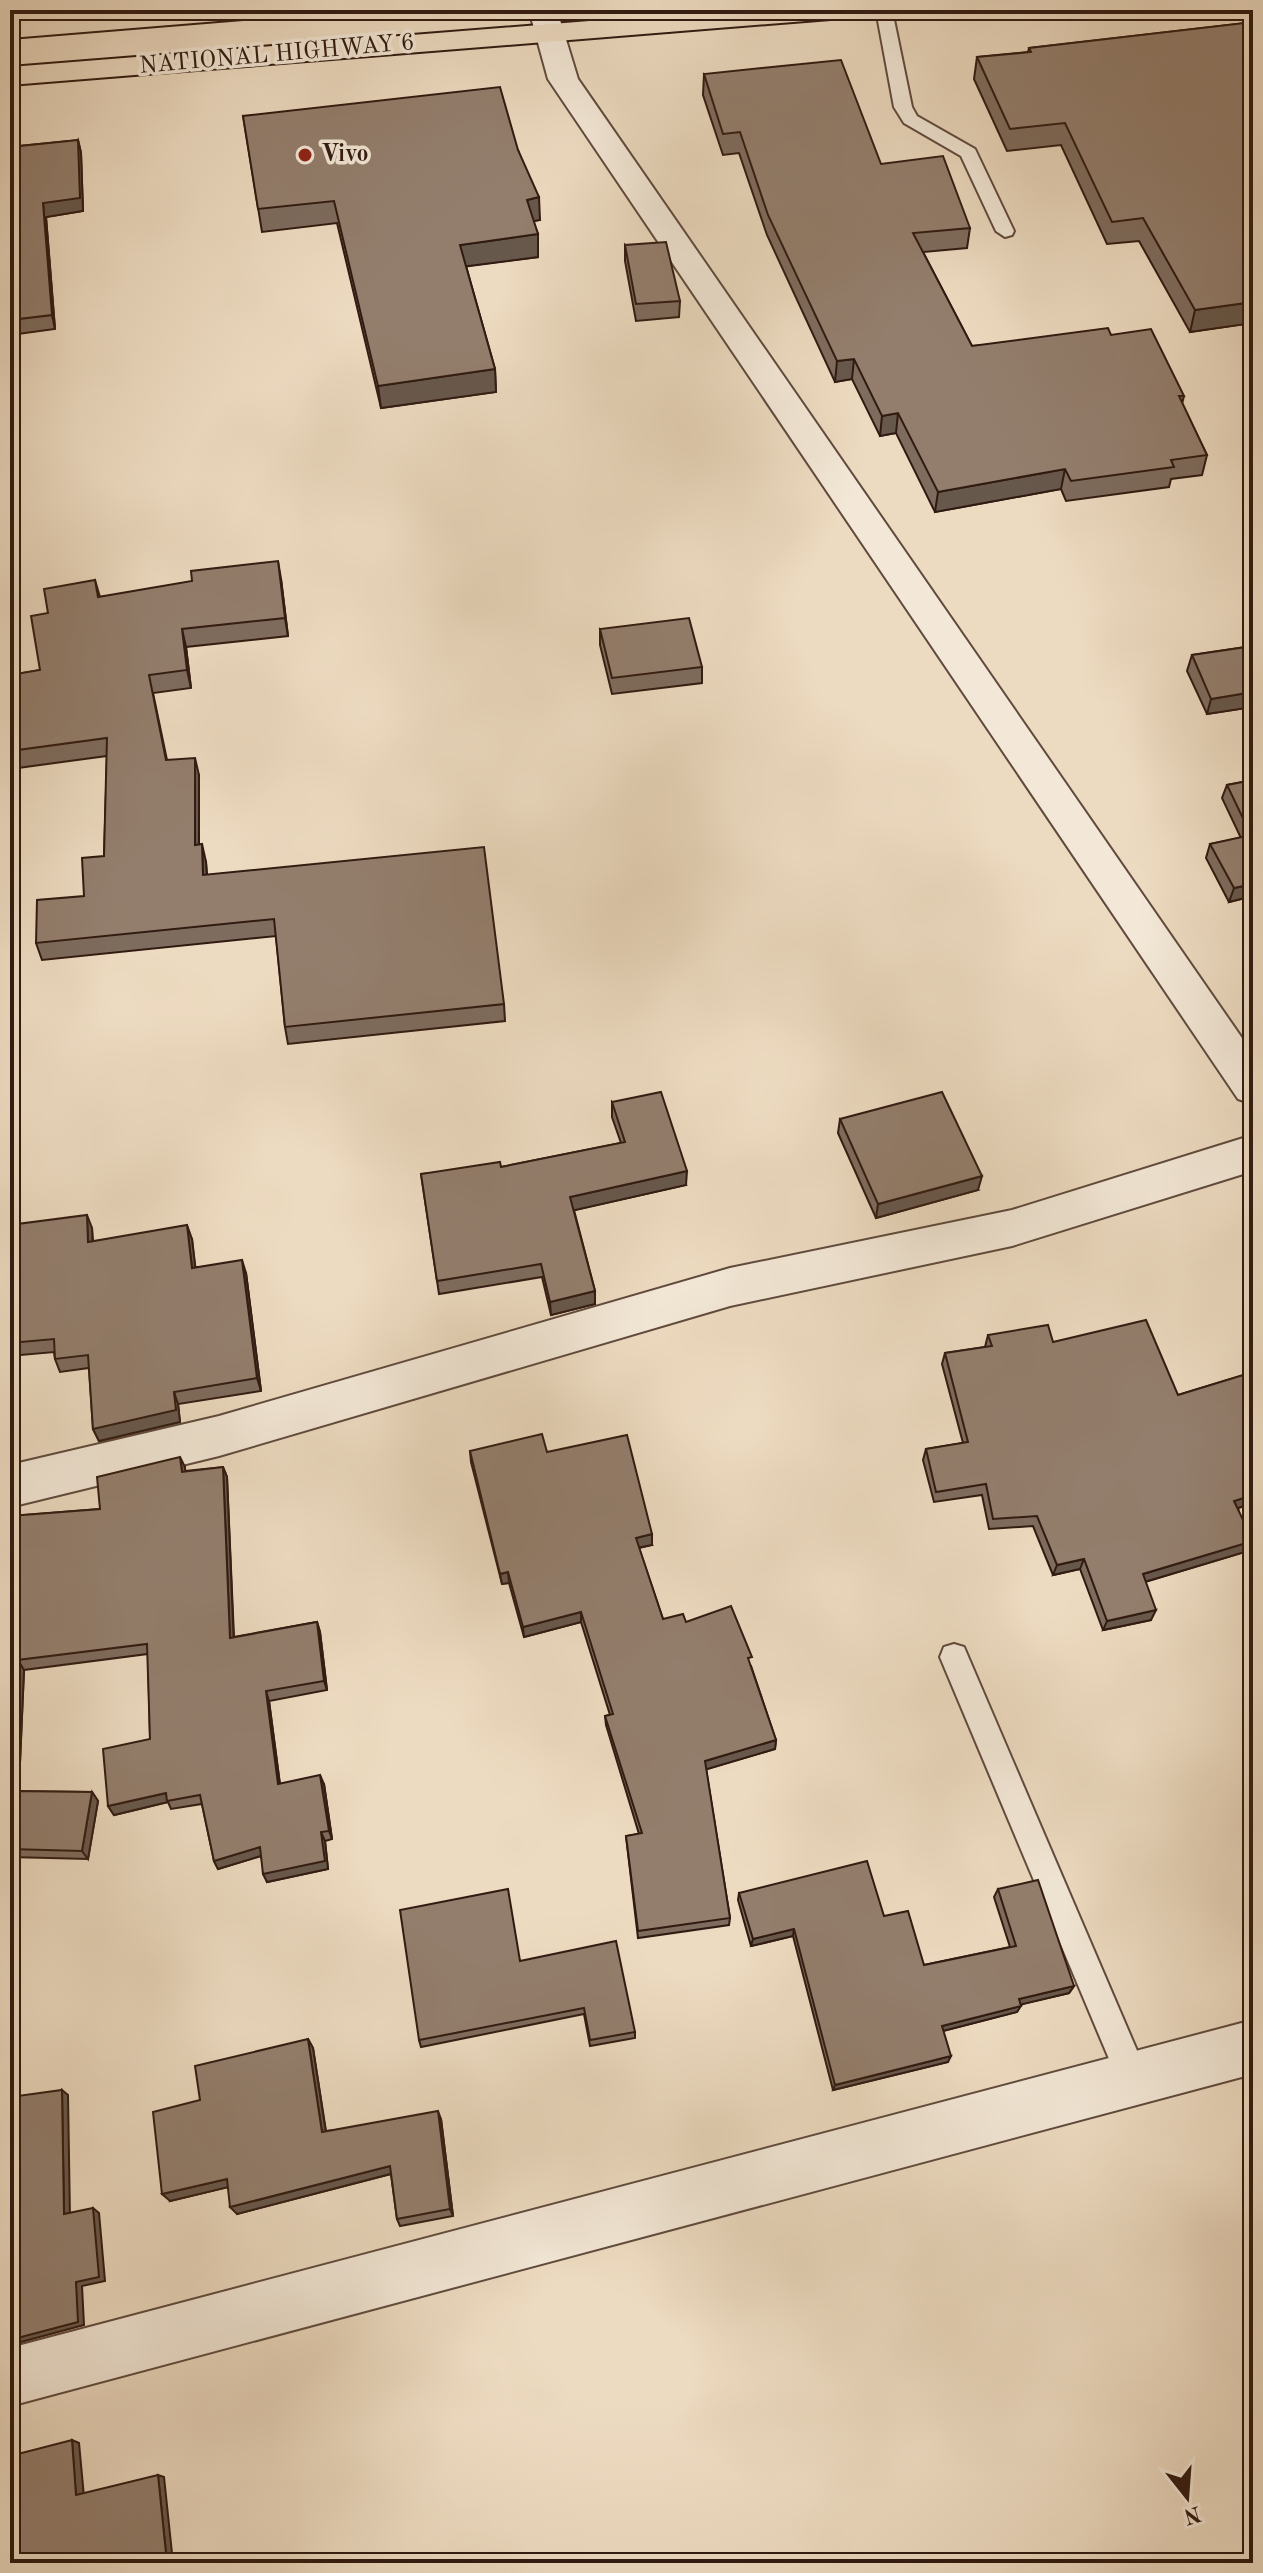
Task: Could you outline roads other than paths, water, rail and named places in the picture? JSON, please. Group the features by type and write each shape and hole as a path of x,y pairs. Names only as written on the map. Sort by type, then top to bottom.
{"main road":[{"name":"NATIONAL HIGHWAY 6","path":"10,29 157,14 243,10"},
{"name":"NATIONAL HIGHWAY 6","path":"10,76 546,21 831,10"}],"street":[{"path":"546,21 563,79 1253,1087"},
{"path":"10,1486 219,1436 730,1287 1012,1228 1253,1153"},
{"path":"10,2377 1253,2047"}],"lane":[{"path":"884,10 903,107 910,119 969,153 1005,231"},
{"path":"954,1657 1134,2081"}],"place":[{"name":"Vivo","path":"305,155"}]}
